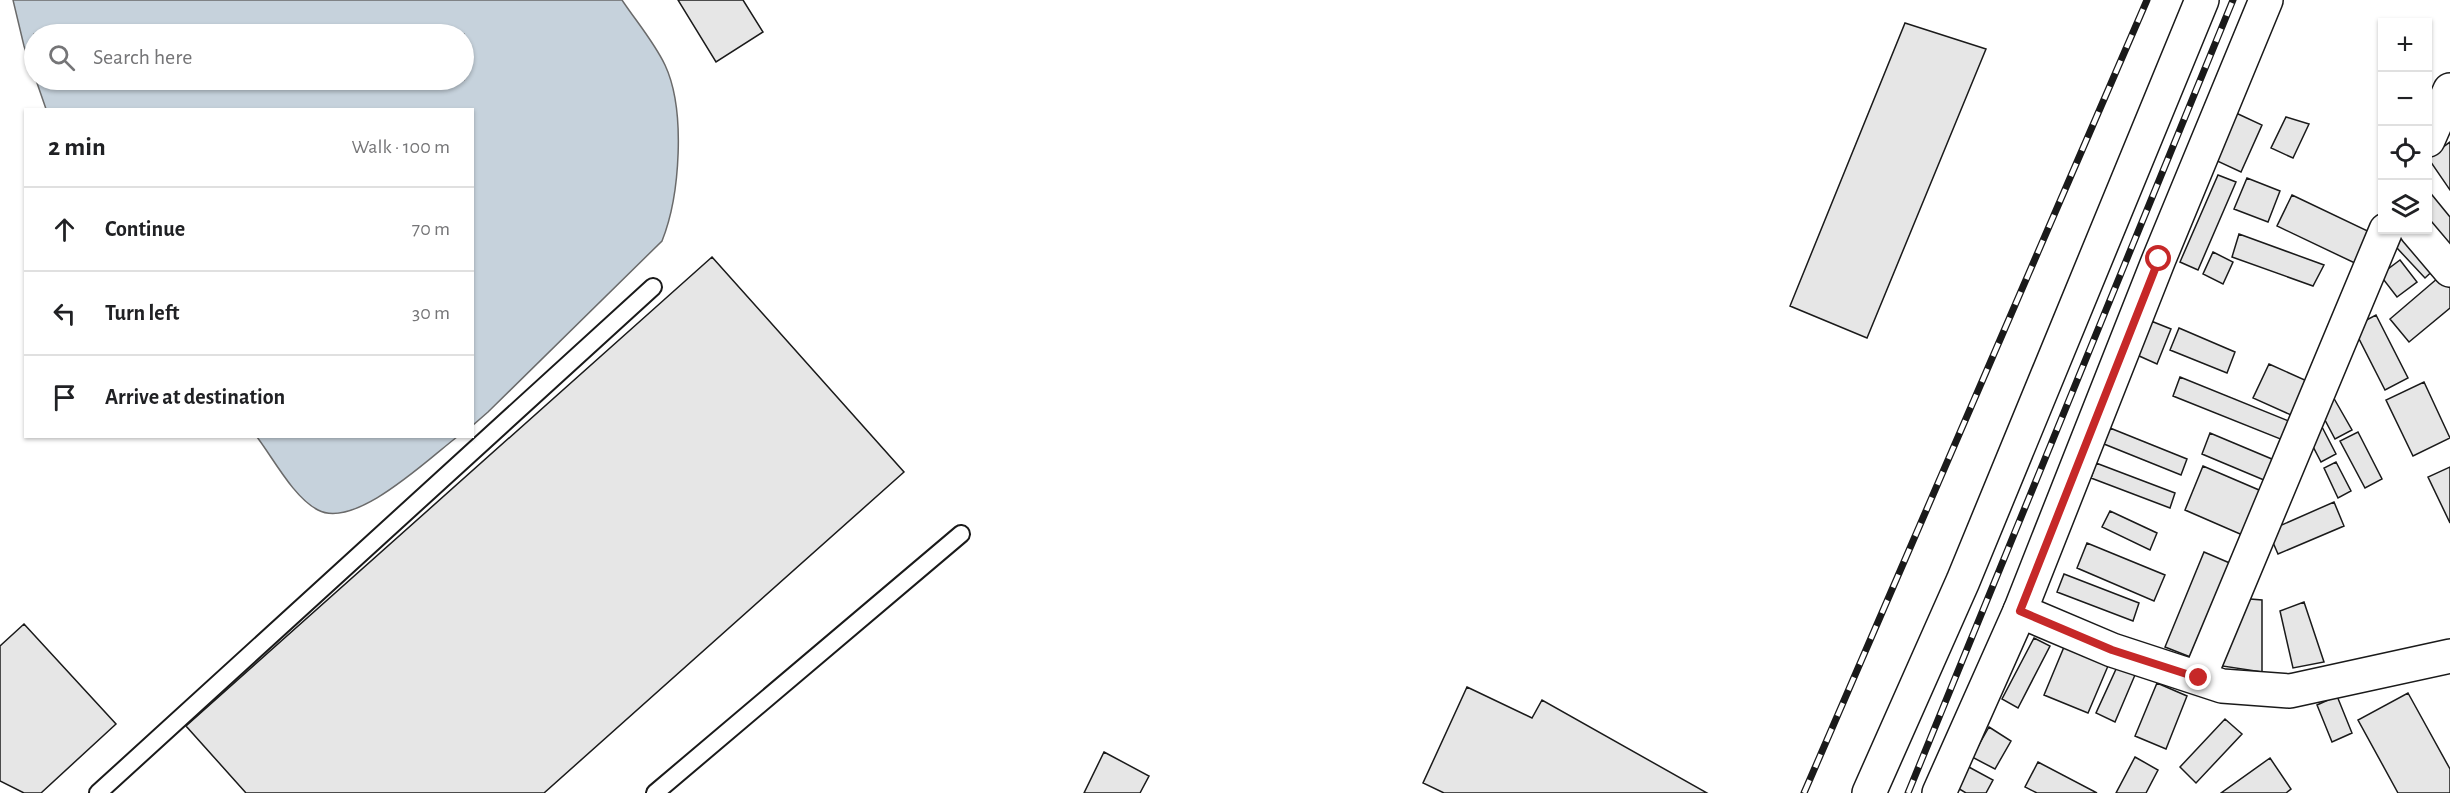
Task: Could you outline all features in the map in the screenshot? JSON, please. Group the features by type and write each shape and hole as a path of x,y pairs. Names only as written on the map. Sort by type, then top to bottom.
{"street":[{"path":"1869,793 1963,581 2202,0"},
{"path":"1939,793 2020,611 2159,259 2266,0"},
{"path":"2432,129 2450,90"},
{"path":"2199,678 2384,234"},
{"path":"2419,234 2450,270"},
{"path":"2020,611 2112,650 2222,686 2290,691 2450,656"}],"lane":[{"path":"98,793 653,287"},
{"path":"655,793 961,534"}],"shaded area":[{"path":"13,0 622,0 661,56 672,84 676,105 678,153 673,201 668,222 662,241 474,424 474,108 46,108 39,90 474,90 474,24 24,24 24,46"},
{"path":"258,438 456,438 391,489 351,510 333,514 318,510 309,504 284,477"}],"building":[{"path":"678,0 743,0 763,32 716,62"},
{"path":"1905,23 1986,49 1867,338 1790,306"},
{"path":"2236,113 2262,125 2241,172 2215,160"},
{"path":"2286,117 2309,124 2293,158 2271,148"},
{"path":"2450,142 2450,190 2432,164 2432,155"},
{"path":"2218,175 2236,182 2198,270 2180,262"},
{"path":"2247,178 2280,191 2268,222 2234,209"},
{"path":"2292,195 2374,234 2359,265 2277,226"},
{"path":"2432,195 2450,217 2450,253 2432,232"},
{"path":"2239,234 2324,265 2313,286 2232,257"},
{"path":"2384,234 2412,234 2440,264 2425,278"},
{"path":"2213,252 2233,262 2223,284 2203,274"},
{"path":"712,257 904,472 544,793 246,793 186,726"},
{"path":"2400,260 2417,282 2397,297 2380,275"},
{"path":"2445,272 2450,278 2450,308 2409,342 2390,319"},
{"path":"2376,315 2408,378 2385,390 2353,327"},
{"path":"2151,321 2171,329 2157,364 2137,355"},
{"path":"2179,328 2235,352 2227,373 2170,350"},
{"path":"2269,364 2316,385 2300,419 2253,398"},
{"path":"2180,377 2296,424 2288,442 2173,396"},
{"path":"2424,382 2450,438 2413,456 2386,400"},
{"path":"2332,395 2352,430 2335,439 2316,403"},
{"path":"2321,425 2336,454 2321,462 2306,433"},
{"path":"2110,428 2187,459 2181,475 2104,444"},
{"path":"2358,432 2382,479 2365,488 2340,441"},
{"path":"2210,433 2279,462 2271,483 2202,454"},
{"path":"2336,462 2351,491 2338,498 2324,468"},
{"path":"2096,463 2175,493 2170,508 2091,478"},
{"path":"2203,466 2266,493 2247,537 2185,510"},
{"path":"2450,467 2450,523 2428,477"},
{"path":"2334,502 2344,526 2278,554 2268,531"},
{"path":"2110,511 2157,533 2150,550 2102,527"},
{"path":"2087,543 2165,575 2154,601 2077,568"},
{"path":"2204,552 2232,564 2193,658 2165,647"},
{"path":"2064,574 2139,603 2133,621 2057,592"},
{"path":"2238,598 2262,600 2262,672 2209,664"},
{"path":"2304,602 2324,662 2293,668 2280,611"},
{"path":"24,624 116,724 41,793 24,793 0,781 0,646"},
{"path":"2034,638 2050,646 2018,708 2002,699"},
{"path":"2064,647 2108,666 2088,713 2044,695"},
{"path":"2117,667 2135,675 2115,722 2096,713"},
{"path":"2157,683 2187,696 2166,749 2135,736"},
{"path":"1467,687 1532,718 1542,700 1707,793 1444,793 1423,783"},
{"path":"2408,693 2450,769 2450,793 2398,793 2358,720"},
{"path":"2337,696 2352,733 2332,742 2317,705"},
{"path":"2225,719 2242,734 2196,783 2180,767"},
{"path":"1989,727 2011,741 1995,769 1972,757"},
{"path":"1104,752 1149,776 1140,793 1084,793"},
{"path":"2135,757 2158,770 2146,793 2116,793"},
{"path":"2270,758 2291,789 2286,793 2221,793"},
{"path":"2038,762 2097,793 2037,793 2025,787"},
{"path":"1967,766 1993,780 1986,793 1966,793 1956,787"}],"railway":[{"path":"1804,793 2147,0"},
{"path":"1908,793 2233,0"}],"route":[{"path":"2159,259 2020,611 2112,650 2199,678"}]}
